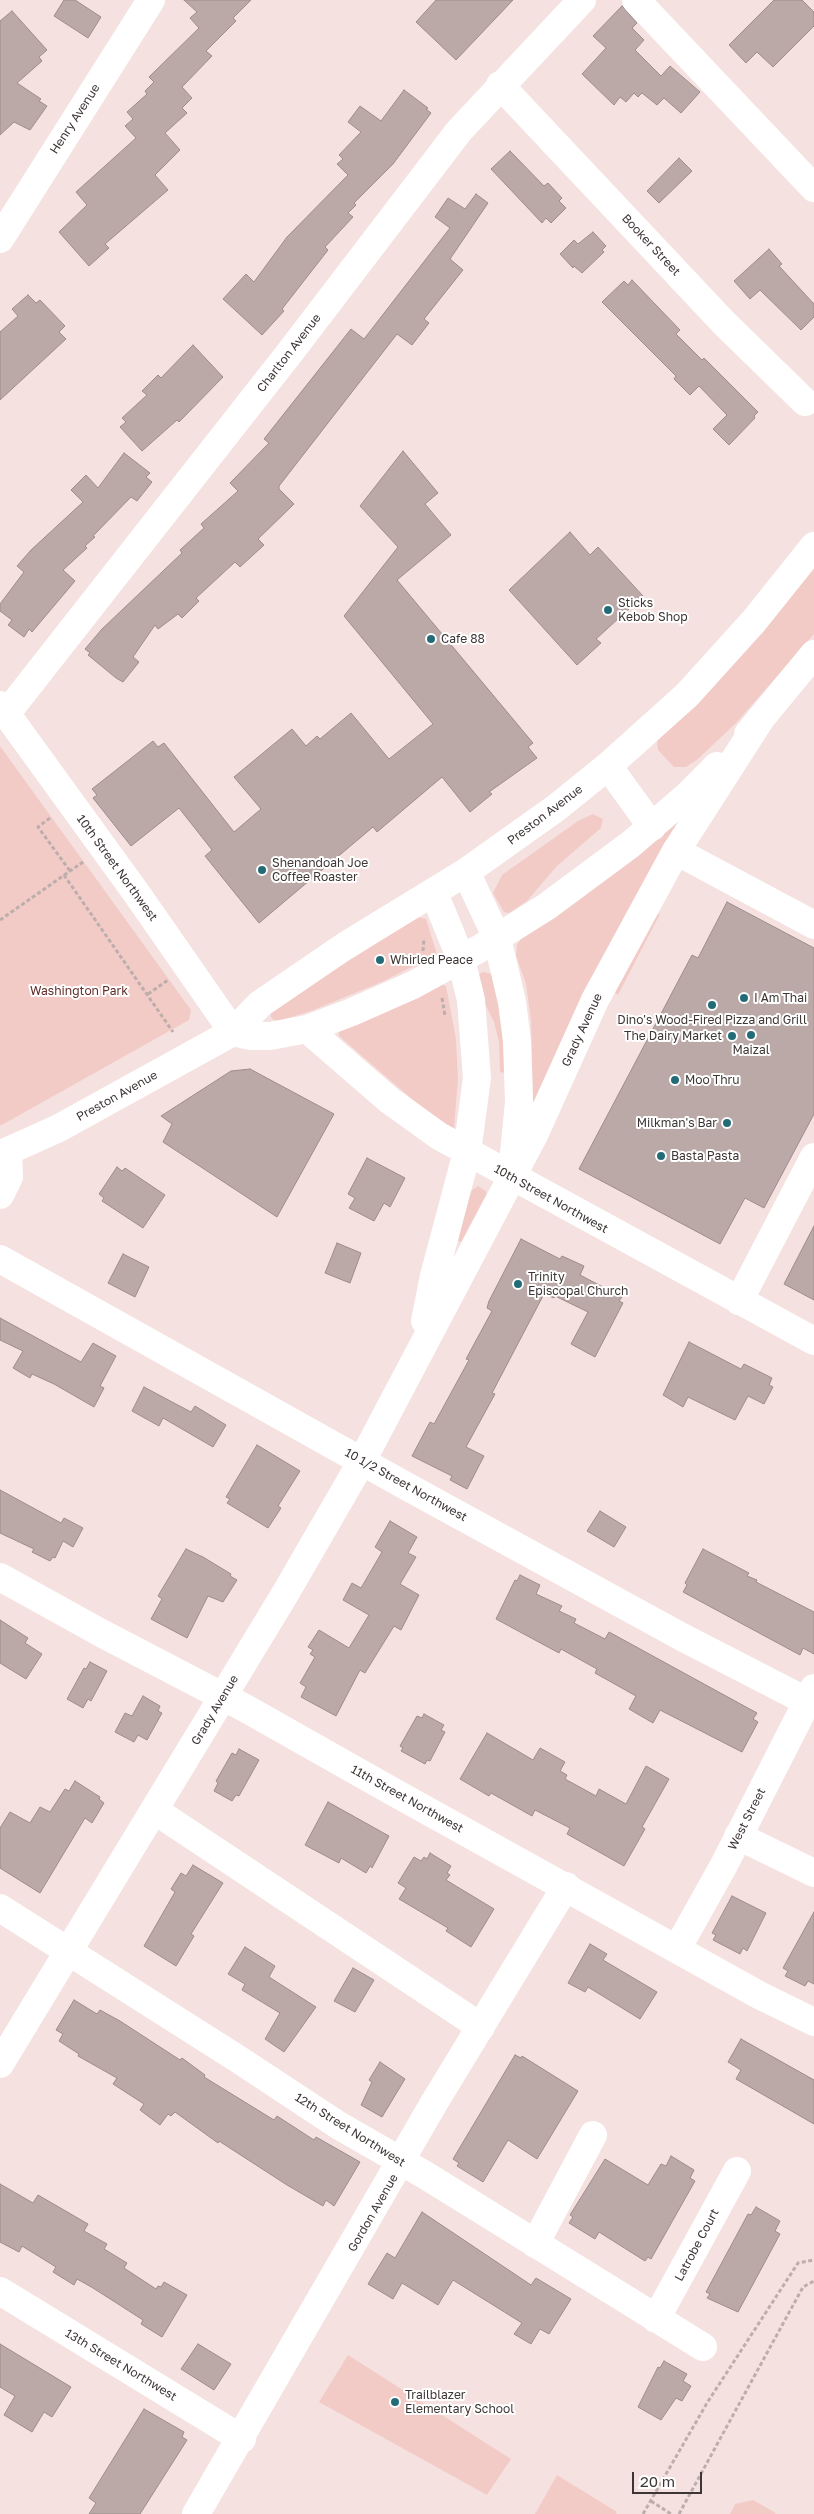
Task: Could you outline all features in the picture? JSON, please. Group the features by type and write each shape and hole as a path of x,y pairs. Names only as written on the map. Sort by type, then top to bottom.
{"street":[{"name":"Henry Avenue","path":"0,239 151,0"},
{"name":"Charlton Avenue","path":"3,710 156,525 459,131 500,85 582,0"},
{"path":"636,0 814,188"},
{"name":"Booker Street","path":"500,85 724,323 805,402"},
{"name":"Preston Avenue","path":"4,1155 58,1128 233,1032 260,1004 345,946 466,872 556,808 608,766 687,695 754,621 814,546"},
{"path":"233,1032 251,1036 270,1036 307,1029 352,1012 413,984 497,938 546,906 652,827 702,782 760,720 814,654"},
{"name":"10th Street Northwest","path":"3,710 137,894 233,1032"},
{"name":"Grady Avenue","path":"0,2064 223,1697 362,1461 534,1135 595,1000 676,851 760,720"},
{"path":"608,766 652,827"},
{"path":"676,851 814,925"},
{"path":"466,872 497,938 506,969 517,1041 519,1102 511,1177"},
{"name":"Grady Avenue","path":"420,1349 434,1276 467,1152 477,1084 477,1051 472,1000 462,958 434,893"},
{"name":"10th Street Northwest","path":"307,1029 389,1100 439,1136 814,1341"},
{"path":"0,1195 9,1177 4,1155"},
{"path":"739,1301 814,1157"},
{"name":"10 1/2 Street Northwest","path":"0,1259 682,1637 812,1699"},
{"name":"11th Street Northwest","path":"0,1577 223,1697 677,1949 814,2022"},
{"name":"West Street","path":"677,1949 812,1699"},
{"path":"154,1810 481,2027"},
{"path":"738,1836 814,1873"},
{"name":"Gordon Avenue","path":"196,2514 481,2027 566,1886"},
{"name":"12th Street Northwest","path":"0,1908 338,2125 402,2162 703,2347"},
{"path":"535,2244 593,2135"},
{"name":"Latrobe Court","path":"656,2319 736,2171"},
{"name":"13th Street Northwest","path":"0,2291 242,2438"}],"path":[{"path":"70,804 38,827 70,871"},
{"path":"0,920 64,875 173,1032"},
{"path":"422,930 424,936 423,956"},
{"path":"440,990 446,1021"},
{"path":"643,2514 707,2402 798,2264 814,2260"},
{"path":"679,2514 803,2287 814,2281"},
{"path":"651,2501 671,2514"}],"green space":[{"path":"814,564 814,634 736,723 698,759 686,767 674,767 658,750 657,740"},
{"name":"Washington Park","path":"0,746 191,1010 189,1020 0,1126"},
{"path":"593,814 603,819 601,828 557,866 527,901 509,913 504,912 493,893 502,875 578,821"},
{"path":"679,817 682,819 624,917 536,1101 533,1101 531,1021 526,984 516,956 517,945 521,939 604,881"},
{"path":"652,912 660,914 618,995 611,990"},
{"path":"418,917 426,919 437,954 384,981 311,1011 279,1021 271,1017 271,1010"},
{"path":"483,972 492,974 497,996 503,1034 505,1073 500,1072 499,1042 494,1022 481,996 478,975"},
{"path":"441,984 446,986 456,1039 458,1079 454,1129 443,1126 339,1036 339,1032 342,1029"},
{"path":"478,1186 486,1191 486,1195 461,1242 458,1241 471,1191"},
{"path":"348,2355 511,2459 487,2495 319,2402"},
{"path":"557,2475 617,2512 616,2514 535,2514"},
{"path":"753,2500 776,2514 730,2514 735,2504"}],"building":[{"path":"64,0 75,0 101,17 88,38 54,16"},
{"path":"184,0 251,0 233,18 236,21 206,51 212,56 182,87 192,98 182,108 187,113 165,133 180,150 155,175 168,190 105,244 109,248 89,266 59,232 87,205 76,192 136,138 125,126 133,119 127,112 147,94 145,91 154,82 149,77 199,28 190,18 197,12"},
{"path":"436,0 513,0 456,60 416,22"},
{"path":"774,0 802,0 814,12 814,26 773,67 757,52 746,63 729,45"},
{"path":"622,6 637,23 632,28 644,40 635,50 661,76 670,66 700,92 681,113 664,98 657,105 642,93 638,97 634,93 626,102 620,97 614,105 582,74 606,48 593,36"},
{"path":"12,11 47,50 39,57 42,61 17,83 41,99 39,101 47,106 30,130 14,122 0,135 0,21"},
{"path":"404,90 428,108 426,109 431,113 393,164 354,203 356,205 348,213 353,217 325,247 328,250 282,309 284,311 262,335 223,299 246,274 254,282 287,237 348,175 337,164 343,159 339,155 361,132 348,122 360,106 381,121"},
{"path":"510,151 544,186 548,183 562,198 559,201 566,208 551,223 546,218 542,223 491,169"},
{"path":"679,158 692,171 659,203 647,191"},
{"path":"476,194 488,203 450,259 463,270 424,319 429,323 412,345 397,334 279,486 279,489 294,504 258,539 264,545 240,567 235,562 196,598 199,601 182,618 178,614 158,629 155,625 133,657 139,662 123,682 116,678 88,655 90,653 85,649 102,629 182,553 180,550 204,528 201,524 238,491 230,483 269,443 264,439 351,329 364,339 450,228 435,217 448,198 465,209"},
{"path":"593,232 606,246 602,250 604,252 582,273 574,266 573,268 560,254 574,240 578,244"},
{"path":"769,249 782,264 779,266 814,304 814,317 801,330 760,290 750,299 734,281"},
{"path":"632,280 680,330 676,334 702,360 704,358 758,412 754,416 755,418 729,445 713,429 727,415 699,386 690,395 674,379 676,376 602,302 624,281 628,285"},
{"path":"28,295 36,303 40,300 65,326 59,332 66,339 0,400 0,332 18,316 12,309"},
{"path":"193,345 223,377 179,422 177,420 142,451 120,427 126,422 122,418 147,395 142,391 158,375 161,378"},
{"path":"403,451 438,493 425,504 451,535 397,580 533,743 528,747 537,758 489,792 492,794 470,812 442,777 377,832 373,827 259,923 205,856 212,850 179,808 131,846 93,798 97,795 92,789 153,741 158,747 164,743 234,832 261,809 234,777 292,729 306,746 317,736 320,739 351,713 389,759 433,724 344,616 398,547 360,506"},
{"path":"124,453 150,473 146,477 152,482 137,501 131,497 93,536 95,537 85,546 87,548 63,570 75,581 32,632 29,629 24,637 8,625 12,620 0,611 0,604 24,572 17,566 31,550 83,502 71,490 86,475 98,488"},
{"path":"570,532 590,555 598,547 643,596 596,639 601,643 577,665 509,590"},
{"name":"The Dairy Market","path":"727,902 814,948 814,1114 764,1208 745,1198 720,1244 579,1169 692,955 698,958"},
{"path":"250,1069 334,1114 277,1217 163,1142 172,1124 161,1116 231,1071"},
{"path":"367,1158 405,1178 390,1207 384,1203 374,1221 349,1208 355,1198 348,1194"},
{"path":"117,1167 122,1171 125,1168 165,1195 143,1228 102,1201 104,1198 99,1194"},
{"path":"814,1226 814,1300 784,1284"},
{"path":"521,1239 560,1259 562,1256 584,1266 580,1275 622,1297 619,1301 623,1303 595,1357 571,1344 588,1312 555,1296 554,1298 544,1294 492,1393 495,1394 466,1447 484,1456 467,1489 450,1480 452,1476 412,1456 430,1422 434,1424 469,1360 466,1359 492,1311 487,1308 489,1301"},
{"path":"337,1243 361,1253 350,1283 325,1273"},
{"path":"123,1254 149,1267 135,1297 108,1283"},
{"path":"0,1318 81,1362 93,1343 116,1356 100,1386 104,1388 94,1407 54,1384 32,1374 30,1378 13,1368 23,1351 0,1340"},
{"path":"689,1342 741,1369 744,1364 772,1378 769,1385 773,1387 764,1404 748,1396 735,1420 688,1397 683,1407 663,1395"},
{"path":"144,1387 191,1412 195,1406 226,1425 213,1447 163,1418 159,1426 132,1411"},
{"path":"257,1445 300,1471 278,1506 281,1508 268,1528 227,1503 230,1499 226,1497"},
{"path":"0,1490 61,1523 64,1518 83,1528 73,1547 63,1541 55,1558 53,1557 50,1561 32,1552 34,1549 0,1533"},
{"path":"600,1511 626,1527 614,1547 587,1531"},
{"path":"390,1521 417,1537 408,1553 416,1557 400,1584 419,1595 401,1630 394,1626 365,1673 360,1670 336,1716 301,1697 306,1687 300,1683 315,1657 310,1654 313,1650 308,1647 319,1630 349,1648 369,1615 343,1600 352,1583 361,1588 382,1552 375,1547"},
{"path":"186,1549 231,1574 230,1576 237,1580 223,1602 208,1596 187,1638 151,1619 162,1599 158,1596"},
{"path":"703,1549 749,1573 747,1576 757,1580 756,1582 814,1612 814,1654 803,1648 800,1655 683,1592 687,1585 685,1583"},
{"path":"520,1575 540,1585 536,1594 562,1606 559,1611 576,1619 574,1623 605,1639 609,1632 757,1713 753,1719 758,1722 742,1752 660,1710 653,1723 629,1709 636,1696 595,1673 597,1669 561,1649 559,1653 496,1619 515,1580 517,1581"},
{"path":"0,1620 28,1638 25,1643 42,1654 26,1679 0,1663"},
{"path":"90,1662 107,1671 91,1701 88,1699 83,1708 67,1699 84,1668 86,1669"},
{"path":"143,1696 160,1706 158,1711 162,1713 147,1740 138,1735 134,1742 115,1732 125,1713 132,1716"},
{"path":"424,1714 444,1725 441,1730 445,1732 430,1761 427,1760 425,1764 401,1751 403,1748 400,1746 417,1716 422,1718"},
{"path":"487,1733 533,1760 540,1748 565,1762 560,1771 567,1775 565,1779 596,1796 599,1789 626,1804 646,1766 669,1779 642,1827 645,1829 624,1866 567,1834 570,1828 535,1810 532,1816 491,1793 489,1796 460,1779"},
{"path":"239,1749 259,1760 239,1796 236,1795 232,1801 214,1791 218,1783 216,1781 232,1753 236,1755"},
{"path":"75,1781 100,1797 99,1799 104,1803 92,1823 85,1818 40,1893 0,1868 0,1828 10,1812 30,1823 40,1807 50,1812 65,1789 69,1791"},
{"path":"328,1802 389,1836 372,1868 370,1866 366,1873 341,1858 339,1863 305,1845"},
{"path":"430,1853 451,1866 447,1873 450,1875 446,1880 494,1909 471,1947 446,1931 448,1928 399,1899 406,1888 398,1883 414,1857 421,1861 424,1857 427,1859"},
{"path":"193,1865 223,1883 191,1934 194,1936 176,1966 144,1946 175,1892 171,1889 181,1873 186,1876"},
{"path":"732,1896 766,1913 747,1951 743,1948 740,1954 713,1940 716,1935 712,1933"},
{"path":"814,1912 814,1984 808,1981 805,1986 785,1976 788,1971 783,1968"},
{"path":"590,1944 607,1954 603,1960 657,1992 640,2019 588,1987 585,1992 568,1983"},
{"path":"245,1947 275,1966 269,1977 316,2007 284,2052 265,2039 280,2013 242,1990 245,1984 228,1974"},
{"path":"353,1968 374,1980 355,2012 334,2001"},
{"path":"74,2000 97,2014 100,2010 180,2060 182,2058 205,2075 204,2077 274,2120 277,2116 314,2140 316,2137 360,2162 334,2206 326,2200 323,2206 287,2185 219,2141 218,2143 175,2112 171,2116 168,2114 160,2125 140,2110 144,2104 113,2084 117,2078 78,2056 79,2054 59,2041 63,2034 56,2030"},
{"path":"741,2039 814,2080 814,2124 736,2079 741,2070 728,2062"},
{"path":"515,2055 521,2058 522,2056 578,2091 537,2159 508,2140 483,2182 457,2166 459,2163 453,2159"},
{"path":"380,2062 405,2079 382,2117 361,2105 372,2082 369,2080"},
{"path":"671,2156 694,2170 690,2178 695,2181 651,2259 648,2257 645,2261 599,2232 595,2239 569,2223 573,2217 570,2215 605,2159 648,2185 661,2164 666,2166"},
{"path":"0,2184 33,2203 38,2195 88,2224 84,2231 107,2244 104,2249 127,2263 124,2268 156,2289 158,2286 161,2287 164,2282 187,2295 162,2337 141,2324 143,2320 93,2288 77,2279 74,2285 53,2272 56,2267 22,2246 19,2252 0,2242"},
{"path":"756,2207 780,2221 775,2231 780,2234 738,2312 707,2298 710,2294 706,2292 748,2214 751,2215"},
{"path":"422,2212 531,2285 536,2278 571,2299 549,2334 540,2329 531,2344 514,2334 522,2323 453,2280 438,2305 402,2283 393,2299 368,2284 387,2253 395,2258"},
{"path":"0,2344 71,2387 52,2417 44,2412 32,2432 4,2415 15,2396 0,2387"},
{"path":"198,2344 231,2364 214,2390 181,2369"},
{"path":"664,2361 687,2374 683,2381 691,2386 682,2401 676,2398 661,2420 638,2407 658,2367 660,2368"},
{"path":"144,2409 184,2432 182,2437 187,2440 140,2514 89,2514 96,2503 89,2498"}],"place":[{"name":"Sticks Kebob Shop","path":"608,610"},
{"name":"Cafe 88","path":"431,639"},
{"name":"Shenandoah Joe Coffee Roaster","path":"262,870"},
{"name":"Whirled Peace","path":"380,960"},
{"name":"I Am Thai","path":"744,998"},
{"name":"Dino's Wood-Fired Pizza and Grill","path":"712,1005"},
{"name":"Maizal","path":"751,1035"},
{"name":"The Dairy Market","path":"732,1036"},
{"name":"Moo Thru","path":"675,1080"},
{"name":"Milkman's Bar","path":"727,1123"},
{"name":"Basta Pasta","path":"661,1156"},
{"name":"Trinity Episcopal Church","path":"518,1284"},
{"name":"Trailblazer Elementary School","path":"395,2402"}]}
